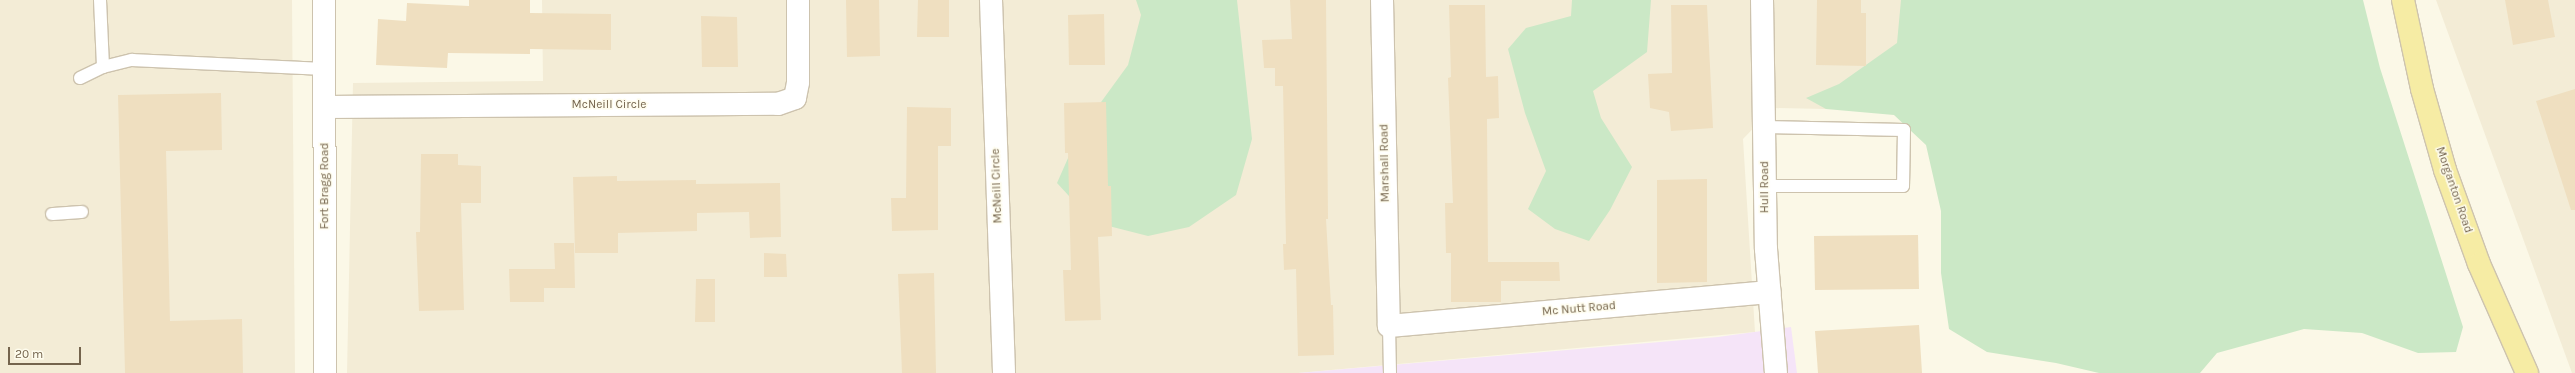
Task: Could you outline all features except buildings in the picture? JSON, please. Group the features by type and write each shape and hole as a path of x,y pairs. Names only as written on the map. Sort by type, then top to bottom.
{"main road":[{"name":"Morganton Road","path":"2403,0 2422,89 2445,170 2479,264 2527,373"}],"street":[{"name":"Fort Bragg Road","path":"324,0 325,373"},
{"name":"McNeill Circle","path":"325,107 778,104 795,98 798,82 798,0"},
{"name":"McNeill Circle","path":"991,0 1004,373"},
{"name":"Marshall Road","path":"1382,0 1389,326"},
{"name":"Hull Road","path":"1762,0 1765,186 1769,292 1776,373"},
{"name":"Mc Nutt Road","path":"1389,326 1769,292"}],"lane":[{"path":"100,0 103,67"},
{"path":"80,78 103,67 132,60 324,69"},
{"path":"1765,126 1904,130 1903,186 1765,186"},
{"path":"52,214 82,212"},
{"path":"1389,326 1390,373"}],"shaded area":[{"path":"0,0 292,0 295,373 0,373"},
{"path":"542,0 1959,0 1826,109 1773,108 1743,139 1755,332 1298,373 347,373 353,83 543,81"},
{"path":"2436,0 2575,0 2575,373 2572,373"},
{"path":"1791,327 1797,373 1298,373 1718,337"}],"green space":[{"path":"1136,0 1237,0 1252,139 1236,195 1189,227 1148,236 1093,222 1057,183 1080,131 1128,65 1141,15"},
{"path":"1572,0 1651,0 1647,52 1593,91 1601,118 1632,167 1610,210 1589,241 1555,229 1528,209 1546,171 1525,113 1508,49 1526,28 1571,16"},
{"path":"1901,0 2363,0 2380,68 2463,327 2456,352 2418,353 2362,333 2304,329 2217,353 2200,373 2099,373 2056,363 1987,352 1949,329 1941,273 1941,211 1926,145 1894,115 1826,109 1806,98 1839,84 1897,43"}]}
